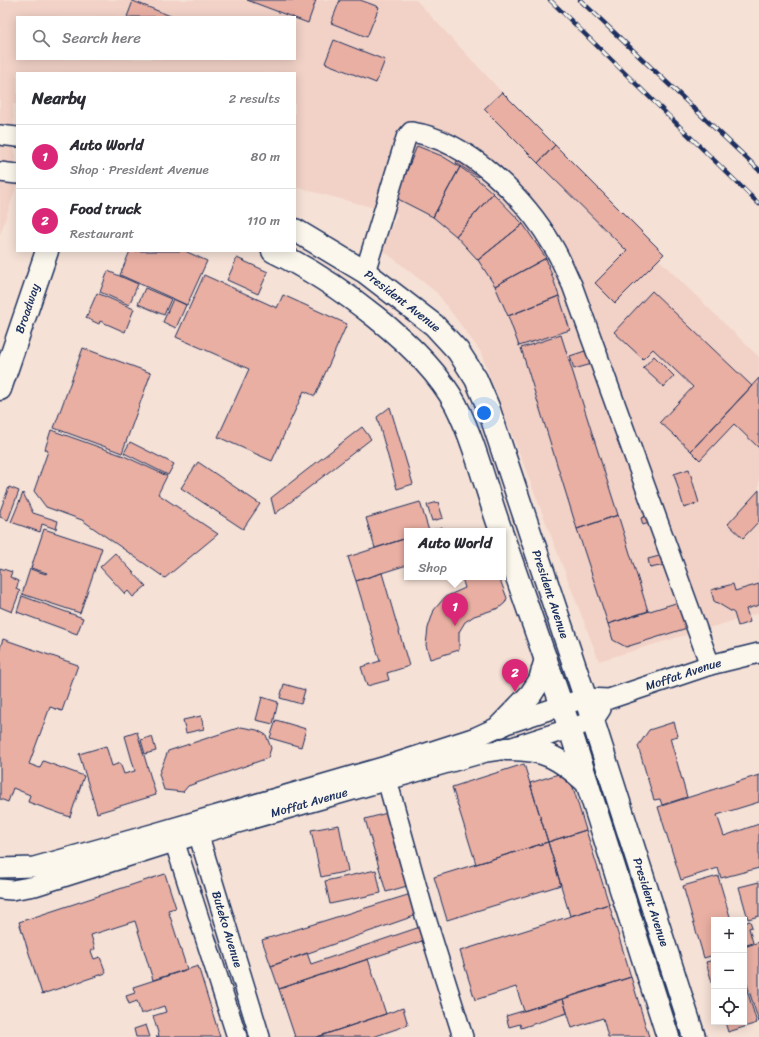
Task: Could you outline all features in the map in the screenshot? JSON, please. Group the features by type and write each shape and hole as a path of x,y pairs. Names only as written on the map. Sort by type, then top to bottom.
{"main road":[{"name":"President Avenue","path":"296,231 364,272 434,325 458,351 476,379 488,407 593,721 694,1037"},
{"name":"Broadway","path":"0,389 48,252"},
{"path":"274,252 323,279 378,320 435,372 456,405 471,441 500,528"},
{"path":"378,320 393,294"},
{"name":"President Avenue","path":"506,546 546,658 561,707 570,729 668,1037"},
{"path":"506,546 535,548"},
{"path":"500,726 531,694 540,680 546,658"},
{"path":"506,749 526,748 540,751 571,768 587,783"}],"street":[{"path":"364,272 406,138 411,132 422,134 451,145 474,160 524,204 553,246 572,285 710,665"},
{"path":"0,135 16,137"},
{"path":"0,172 16,174"},
{"name":"Moffat Avenue","path":"197,828 476,737 500,726 585,698 608,699 710,665 759,653"},
{"path":"593,721 608,699"},
{"name":"Moffat Avenue","path":"0,868 34,867 172,835 387,780 486,752 506,749 593,721"},
{"path":"387,780 423,909 464,1037"},
{"name":"Buteko Avenue","path":"197,828 260,1037"},
{"name":"Moffat Avenue","path":"0,889 12,890 35,886 172,835"},
{"name":"Buteko Avenue","path":"172,835 237,1037"}],"shaded area":[{"path":"0,0 416,0 651,252 759,357 759,613 599,661 480,351 437,293 380,248 398,214 296,187 296,72 16,72 16,104 13,104 16,187 0,235"}],"building":[{"path":"247,0 316,0 308,23 296,18 296,16 289,16"},
{"path":"340,0 360,0 379,7 367,37 331,23"},
{"path":"133,1 170,16 127,16"},
{"path":"334,40 385,60 376,83 325,63"},
{"path":"502,92 555,145 538,163 484,109"},
{"path":"555,145 664,254 615,303 595,283 627,251 538,163"},
{"path":"417,146 442,156 460,167 433,217 396,198"},
{"path":"460,156 483,170 478,177 456,163"},
{"path":"460,167 493,193 456,236 433,217"},
{"path":"493,193 523,224 478,260 456,236"},
{"path":"523,224 546,258 495,286 478,260"},
{"path":"130,252 187,252 207,261 187,305 120,275"},
{"path":"237,258 268,272 258,294 227,280"},
{"path":"546,258 559,296 508,316 495,286"},
{"path":"108,271 138,284 129,305 100,292"},
{"path":"204,275 277,308 283,295 347,324 315,396 304,391 272,461 218,437 249,369 176,337"},
{"path":"145,288 171,299 164,315 138,304"},
{"path":"652,291 752,386 691,451 660,422 693,387 653,349 643,359 614,332"},
{"path":"97,293 134,309 125,332 100,321 99,324 86,318"},
{"path":"559,296 570,330 519,346 508,316"},
{"path":"173,299 186,305 176,328 163,322"},
{"path":"561,335 618,515 577,529 521,348"},
{"path":"83,348 151,373 122,453 54,428"},
{"path":"588,350 592,364 574,369 570,356"},
{"path":"654,356 674,376 664,387 643,368"},
{"path":"759,378 759,448 734,424 700,460 691,451"},
{"path":"390,407 413,484 397,489 377,417"},
{"path":"362,427 371,439 275,514 271,498"},
{"path":"51,430 124,456 167,476 158,494 218,534 165,578 82,520 46,507 34,491 48,451 45,449"},
{"path":"130,442 174,464 168,475 124,453"},
{"path":"198,462 260,504 243,529 181,488"},
{"path":"689,469 699,503 684,508 674,474"},
{"path":"9,487 19,491 8,520 0,517 0,511"},
{"path":"759,490 759,521 743,538 728,524"},
{"path":"23,493 33,513 58,521 56,529 42,524 40,532 11,522"},
{"path":"420,502 428,528 404,528 404,539 375,548 366,518"},
{"path":"438,502 443,518 432,521 427,505"},
{"path":"618,515 648,611 608,624 577,529"},
{"path":"650,515 652,522 643,525 641,518"},
{"path":"44,529 102,548 80,613 22,594 30,569 46,574 47,573 31,568"},
{"path":"404,539 404,566 356,581 348,557"},
{"path":"115,553 146,586 133,597 128,591 125,594 100,567"},
{"path":"663,555 665,565 650,568 648,559"},
{"path":"0,568 12,572 10,577 19,581 16,589 20,591 12,612 0,607"},
{"path":"382,573 409,666 387,673 389,680 367,686 361,667 380,661 356,581"},
{"path":"463,580 500,580 507,598 505,603 499,608 474,616 465,622 459,632 459,650 430,659 426,645 428,628 434,610 445,597 465,588"},
{"path":"733,584 735,591 759,584 759,605 746,609 750,622 738,626 734,613 714,601 711,590"},
{"path":"22,596 83,618 77,634 17,612"},
{"path":"679,602 687,628 626,647 613,640 608,624"},
{"path":"3,639 78,665 62,711 50,707 29,764 40,768 43,761 84,776 70,817 28,802 30,795 13,788 8,802 0,799 0,648"},
{"path":"284,684 305,690 301,704 280,698"},
{"path":"262,697 278,702 273,724 256,720"},
{"path":"201,716 204,729 186,733 183,720"},
{"path":"276,720 306,729 301,747 270,738"},
{"path":"674,722 678,736 670,738 687,797 662,805 660,799 654,800 638,746 649,730"},
{"path":"241,727 257,730 266,735 271,748 268,758 188,786 183,792 164,790 159,774 168,751"},
{"path":"137,732 156,795 97,813 79,754 106,746 112,766 120,763 124,774 135,771 125,736"},
{"path":"152,736 156,751 145,754 141,740"},
{"path":"524,764 548,842 476,864 452,787"},
{"path":"568,771 586,830 548,842 530,783"},
{"path":"759,775 759,802 717,815 724,836 759,824 759,868 721,878 718,868 681,880 658,807"},
{"path":"387,813 407,886 386,892 365,819"},
{"path":"339,825 348,871 321,877 311,830"},
{"path":"586,830 609,904 570,916 548,842"},
{"path":"548,842 561,885 447,920 434,877"},
{"path":"376,870 381,893 330,904 325,881"},
{"path":"165,874 176,908 168,910 187,969 153,980 135,921 91,935 95,949 91,951 94,959 100,957 106,973 42,994 19,922"},
{"path":"718,876 730,917 711,917 711,956 704,958 683,886"},
{"path":"759,882 759,916 748,919 739,887"},
{"path":"411,894 417,915 271,966 262,940"},
{"path":"609,904 631,977 524,1011 516,987 475,1000 460,951"},
{"path":"750,921 752,927 749,928 753,943 747,945 747,922"},
{"path":"420,927 425,940 279,989 271,966 307,953 311,964"},
{"path":"759,942 759,1022 747,984 747,946"},
{"path":"368,959 386,1014 317,1037 295,1037 279,989"},
{"path":"711,961 711,979 706,962"},
{"path":"198,966 220,1037 156,1037 159,1036 153,1016 166,1012 164,1006 141,1014 137,1001 129,1004 126,996 135,993 133,987"},
{"path":"631,977 649,1037 608,1037 603,1018 572,1028 563,999"},
{"path":"747,990 757,1023 728,1032 726,1025 747,1025"},
{"path":"563,999 567,1013 521,1028 520,1024 509,1027 506,1016"},
{"path":"403,1008 408,1025 373,1037 317,1037"},
{"path":"146,1025 150,1037 136,1037 134,1029"}],"railway":[{"path":"550,0 759,204"},
{"path":"580,0 759,170"}],"place":[{"name":"Auto World","path":"455,626"},
{"name":"Food truck","path":"515,692"}]}
